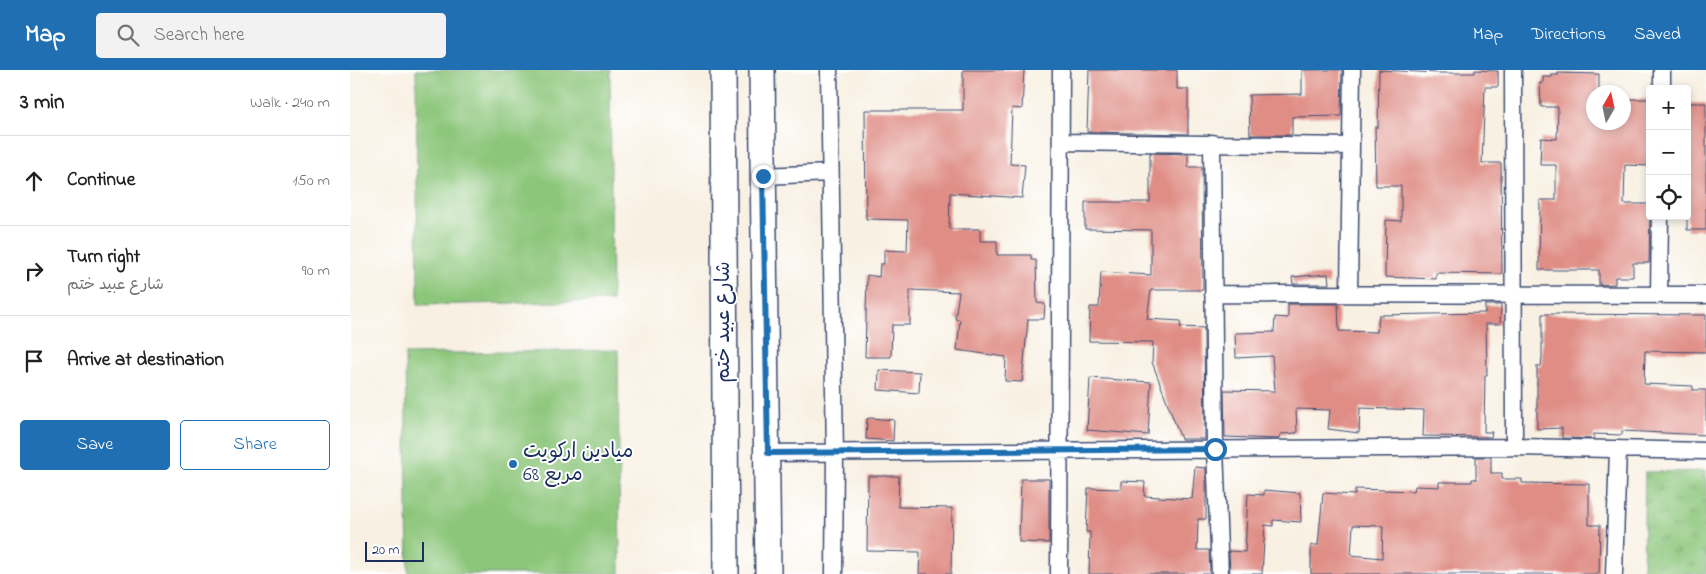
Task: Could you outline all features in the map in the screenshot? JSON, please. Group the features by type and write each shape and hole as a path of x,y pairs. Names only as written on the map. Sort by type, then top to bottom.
{"main road":[{"name":"شارع عبيد ختم","path":"722,70 726,574"},
{"name":"شارع عبيد ختم","path":"762,70 768,574"}],"street":[{"path":"829,70 835,454 834,574"},
{"path":"1059,574 1061,70"},
{"path":"1349,293 1349,146 1352,70"},
{"path":"1513,70 1514,447"},
{"path":"1662,70 1662,85"},
{"path":"1062,142 1349,146"},
{"path":"1212,144 1215,449 1220,574"},
{"path":"763,176 830,173"},
{"path":"1659,295 1660,220"},
{"path":"1213,294 1706,295"},
{"path":"768,453 835,454 1514,447 1706,451"},
{"path":"1614,574 1618,449"}],"green space":[{"path":"416,70 610,70 612,301 418,305"},
{"name":"ميادين اركويت مربع 68","path":"618,350 620,574 408,574 405,354"},
{"path":"1706,471 1706,574 1643,574 1645,472"}],"building":[{"path":"963,70 1024,70 1022,109 1012,108 1010,164 1025,165 1022,198 950,193 949,229 980,229 980,241 997,241 997,255 1031,255 1031,260 1036,260 1037,303 1045,304 1044,319 1028,319 1022,382 1005,381 1006,357 957,350 960,320 955,319 959,292 910,290 910,325 892,325 891,357 865,357 867,275 879,277 880,264 884,264 884,250 907,251 908,220 866,219 865,110 963,110"},
{"path":"1089,70 1177,70 1177,89 1188,89 1188,134 1087,132"},
{"path":"1302,70 1342,70 1341,116 1292,117 1292,135 1250,135 1249,95 1302,94"},
{"path":"1379,70 1438,73 1475,73 1475,70 1498,71 1498,87 1485,87 1482,163 1501,163 1502,274 1436,273 1436,279 1385,277 1386,220 1401,221 1401,186 1376,186 1375,127 1378,127"},
{"path":"1558,73 1599,74 1599,85 1586,85 1586,130 1631,130 1631,99 1646,99 1646,166 1625,165 1624,204 1646,204 1646,220 1650,220 1649,263 1633,263 1633,277 1615,277 1615,284 1599,285 1599,270 1539,270 1540,200 1556,200 1556,165 1540,165 1541,138 1557,139 1558,107 1541,107 1540,83 1543,83 1543,77 1558,75"},
{"path":"1691,103 1706,103 1706,230 1687,230 1687,220 1691,220"},
{"path":"1150,153 1188,154 1188,167 1202,167 1203,290 1151,290 1147,319 1181,321 1180,327 1204,328 1205,439 1181,439 1152,362 1153,342 1089,341 1090,307 1099,307 1101,272 1151,275 1151,230 1085,229 1085,202 1150,202"},
{"path":"1328,274 1329,284 1293,284 1292,277"},
{"path":"1288,304 1338,304 1339,331 1377,332 1379,315 1485,313 1485,305 1501,305 1500,324 1486,324 1487,375 1485,375 1484,432 1492,432 1491,437 1423,436 1424,410 1360,408 1359,433 1328,429 1330,410 1296,409 1297,433 1281,434 1279,439 1225,437 1224,390 1275,391 1272,356 1236,358 1235,333 1274,332 1275,317 1288,318"},
{"path":"1542,314 1706,315 1706,352 1645,351 1644,384 1693,386 1693,390 1706,390 1706,435 1622,431 1622,435 1594,434 1594,439 1562,438 1562,428 1537,429 1537,366 1541,366 1542,357"},
{"path":"879,370 920,372 919,393 878,390"},
{"path":"1090,378 1151,382 1148,435 1087,430"},
{"path":"867,419 894,420 893,441 866,439"},
{"path":"1476,457 1491,457 1491,473 1502,473 1502,479 1522,479 1522,483 1589,484 1589,525 1600,525 1599,574 1311,574 1311,545 1318,545 1323,493 1355,495 1355,489 1414,491 1415,486 1439,487 1439,482 1472,482 1472,479 1476,479","holes":["1353,525 1383,526 1382,558 1351,555"]},
{"path":"1195,467 1206,468 1206,519 1198,519 1197,550 1209,550 1210,574 1089,574 1090,532 1086,532 1088,488 1121,489 1121,481 1145,482 1144,496 1192,499"},
{"path":"868,476 899,476 898,507 952,508 951,574 919,574 920,552 867,551"},
{"path":"1021,479 1049,479 1049,543 1019,542"},
{"path":"1264,490 1300,493 1301,522 1273,520 1273,526 1265,525 1262,574 1230,574 1229,551 1245,552 1248,494 1264,495"}],"place":[{"name":"ميادين اركويت مربع 68","path":"513,464"}],"route":[{"path":"763,176 768,453 1059,452 1215,449"}]}
